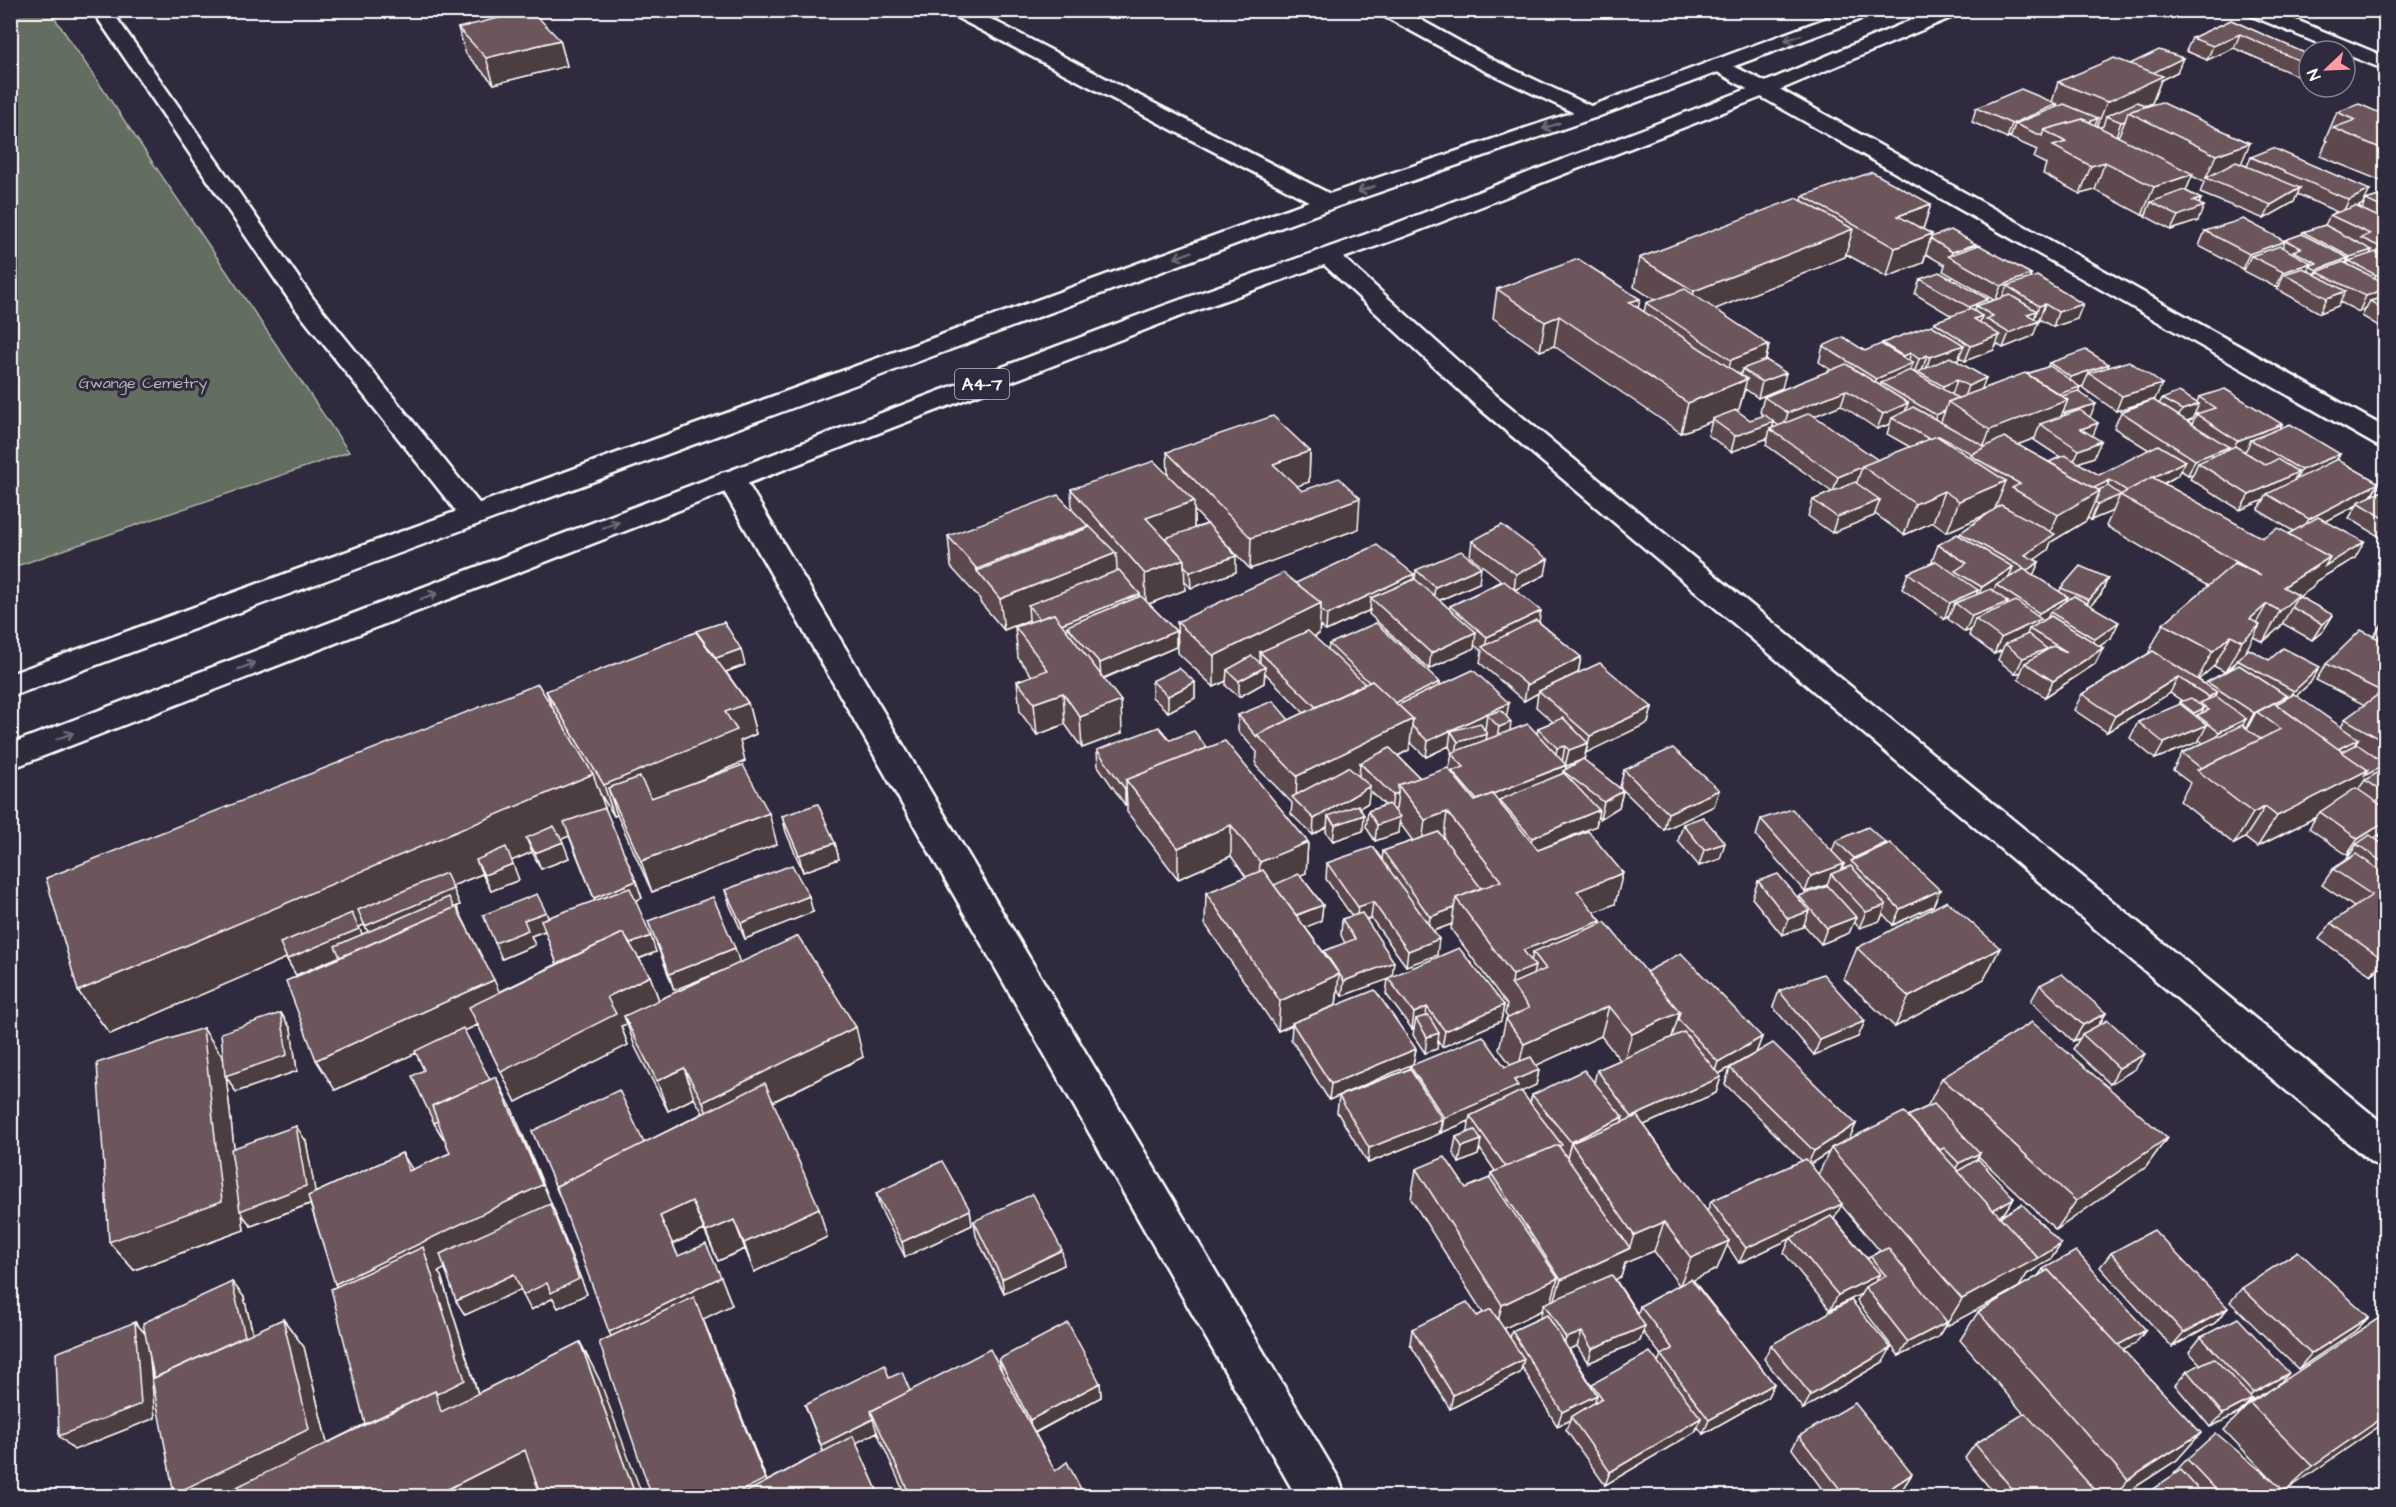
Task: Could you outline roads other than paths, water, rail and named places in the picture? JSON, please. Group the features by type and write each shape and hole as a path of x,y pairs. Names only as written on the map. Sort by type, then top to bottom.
{"main road":[{"path":"101,10 303,302 472,514"},
{"path":"957,10 1328,202"},
{"path":"1386,10 1486,64 1590,113"},
{"name":"A4-7","path":"10,687 472,514 1328,202 1590,113 1868,10"},
{"name":"A4-7","path":"10,757 1172,311 1328,256 1766,89 1953,10"},
{"path":"2254,10 2385,64"},
{"path":"1719,65 1766,89 2385,439"},
{"path":"1328,256 1493,406 2385,1151"},
{"path":"731,479 1322,1497"}],"park label":[{"name":"Gwange Cemetry","path":"143,383"}]}
